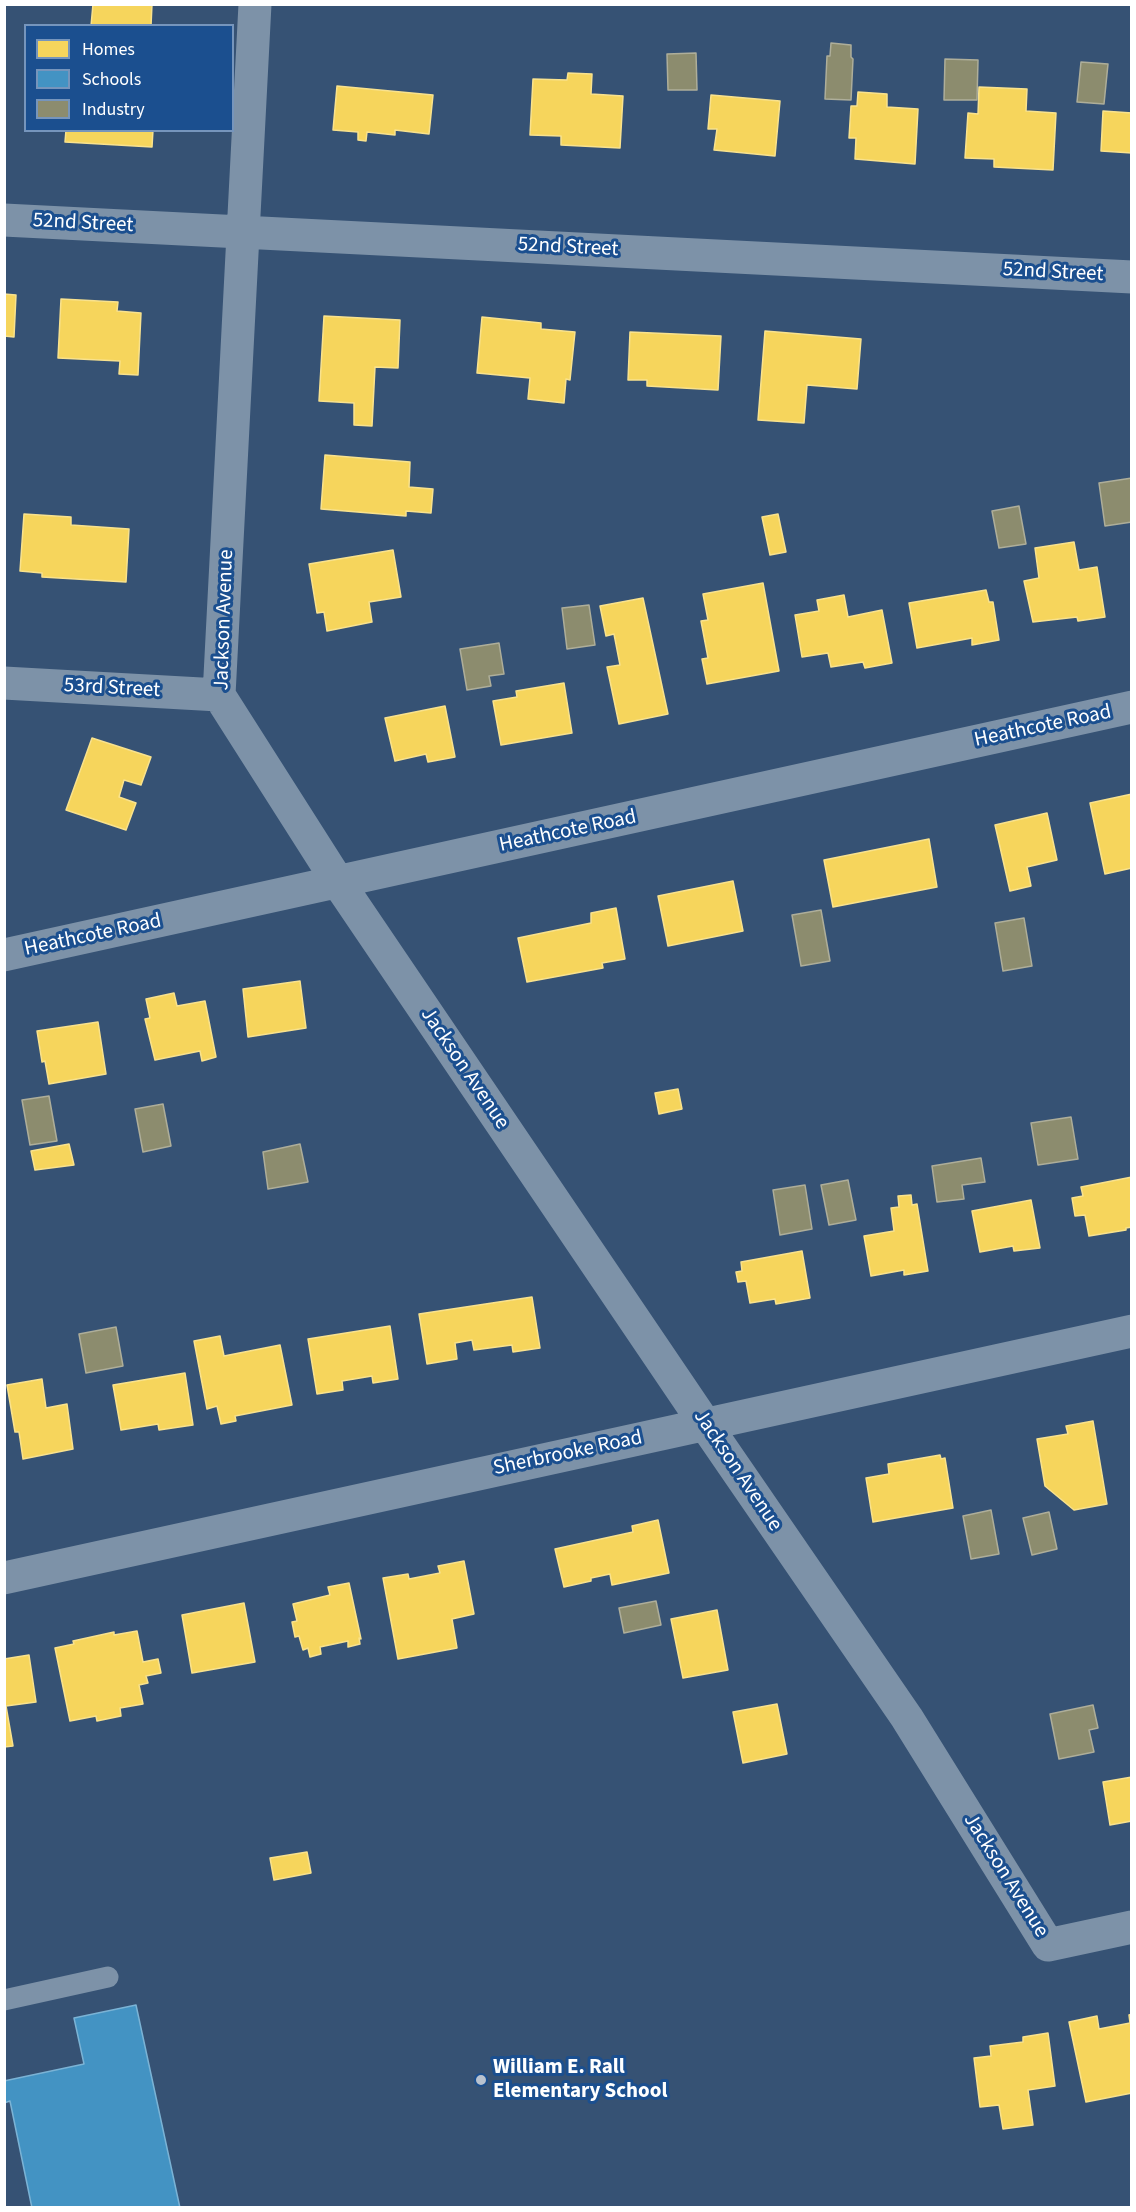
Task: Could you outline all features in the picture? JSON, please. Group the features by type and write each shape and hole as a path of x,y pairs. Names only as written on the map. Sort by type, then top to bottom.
{"street":[{"name":"Jackson Avenue","path":"255,4 219,695 338,882 907,1718 1048,1945 1131,1927"},
{"name":"52nd Street","path":"4,220 1131,277"},
{"name":"53rd Street","path":"4,683 219,695"},
{"name":"Heathcote Road","path":"4,955 1131,707"},
{"name":"Sherbrooke Road","path":"4,1578 1131,1331"}],"lane":[{"path":"4,2000 108,1977"}],"building: Homes":[{"path":"93,4 152,4 151,24 91,24"},
{"path":"568,73 592,74 591,94 623,96 620,148 561,145 561,136 530,135 533,79 567,80"},
{"path":"337,86 433,95 429,134 395,130 395,135 367,132 366,141 358,140 358,132 333,130"},
{"path":"979,87 1027,89 1026,111 1056,113 1053,170 994,167 994,159 965,158 968,113 978,114"},
{"path":"858,92 887,94 887,107 918,109 915,164 855,159 856,138 849,138 851,106 857,106"},
{"path":"711,95 780,101 775,156 714,150 717,129 708,129"},
{"path":"1103,111 1132,113 1132,153 1101,151"},
{"path":"66,132 153,132 152,147 65,142"},
{"path":"4,294 16,295 14,337 4,336"},
{"path":"61,299 118,302 117,311 141,313 138,375 119,374 120,361 58,358"},
{"path":"324,316 400,320 398,368 375,367 372,426 354,425 354,403 319,401"},
{"path":"482,317 541,323 541,329 575,332 570,380 566,379 564,403 528,399 530,378 477,373"},
{"path":"765,331 861,339 857,389 807,385 804,423 758,420"},
{"path":"630,332 721,336 718,390 647,386 647,380 628,380"},
{"path":"325,455 410,462 409,487 433,489 431,513 406,511 406,516 321,509"},
{"path":"24,514 71,517 71,525 129,529 126,582 42,577 42,573 20,571"},
{"path":"778,514 786,552 770,555 762,517"},
{"path":"1074,542 1079,570 1097,567 1105,617 1078,621 1077,617 1033,622 1024,581 1039,578 1035,548"},
{"path":"393,550 401,597 369,602 372,622 327,631 324,612 317,613 309,564"},
{"path":"763,583 779,671 707,684 702,659 708,658 701,621 708,620 703,594"},
{"path":"986,590 989,602 993,602 999,640 972,645 972,638 917,648 909,603"},
{"path":"844,595 848,617 882,610 892,663 865,668 863,662 831,667 828,653 802,657 795,615 819,611 817,600"},
{"path":"643,598 668,714 619,724 607,667 620,665 614,634 606,636 600,606"},
{"path":"564,683 572,733 501,745 493,701 517,697 516,691"},
{"path":"445,706 455,757 428,762 426,754 395,761 385,718"},
{"path":"92,738 151,757 141,785 124,780 119,797 136,803 126,830 66,810"},
{"path":"1132,794 1132,868 1105,874 1090,803"},
{"path":"1047,813 1057,860 1027,867 1031,886 1010,891 995,825"},
{"path":"929,839 937,887 833,907 824,860"},
{"path":"733,881 743,931 668,946 658,896"},
{"path":"616,908 625,959 602,963 603,968 527,982 518,938 591,923 591,913"},
{"path":"300,981 306,1028 248,1037 243,989"},
{"path":"174,993 177,1006 205,1001 216,1057 202,1061 200,1051 155,1060 145,1019 150,1018 146,999"},
{"path":"98,1022 106,1074 49,1084 45,1061 42,1062 37,1031"},
{"path":"678,1089 682,1109 659,1114 655,1093"},
{"path":"69,1144 74,1165 35,1170 31,1151"},
{"path":"1132,1177 1132,1227 1089,1236 1085,1215 1075,1216 1072,1198 1083,1196 1081,1187"},
{"path":"911,1195 912,1205 917,1204 928,1271 904,1275 904,1270 871,1276 864,1236 894,1231 891,1208 899,1207 898,1196"},
{"path":"1031,1200 1040,1248 1014,1251 1013,1246 980,1252 972,1211"},
{"path":"802,1251 810,1298 776,1304 775,1299 750,1303 746,1281 738,1282 736,1272 742,1271 741,1262"},
{"path":"532,1297 540,1348 513,1352 512,1345 474,1350 472,1340 455,1343 457,1359 427,1364 419,1314"},
{"path":"390,1326 398,1379 373,1383 372,1376 342,1381 343,1390 317,1394 308,1339"},
{"path":"220,1336 224,1356 280,1345 292,1405 235,1416 236,1421 221,1424 217,1406 207,1409 194,1341"},
{"path":"185,1373 193,1425 159,1430 158,1424 121,1430 113,1385"},
{"path":"42,1379 46,1408 67,1404 73,1449 23,1459 19,1432 15,1432 7,1385"},
{"path":"1093,1421 1107,1504 1074,1510 1045,1486 1037,1439 1068,1434 1066,1426"},
{"path":"940,1455 941,1459 945,1458 953,1508 873,1522 866,1478 889,1474 888,1464"},
{"path":"658,1520 669,1573 612,1585 610,1574 564,1587 555,1549 633,1532 632,1526"},
{"path":"464,1561 474,1614 452,1619 457,1648 398,1659 383,1578 408,1574 409,1579 440,1573 438,1566"},
{"path":"349,1583 361,1639 359,1638 360,1644 348,1647 348,1641 320,1647 321,1654 310,1657 308,1648 303,1650 299,1636 295,1637 292,1622 297,1621 293,1604 330,1595 328,1587"},
{"path":"244,1603 255,1662 192,1673 182,1615"},
{"path":"717,1610 728,1670 683,1678 671,1619"},
{"path":"137,1631 143,1662 158,1659 161,1673 146,1676 148,1683 139,1685 143,1704 120,1708 121,1716 97,1721 96,1716 70,1721 55,1648 74,1644 73,1641 114,1632 114,1635"},
{"path":"29,1655 36,1702 6,1706 13,1746 4,1747 4,1659"},
{"path":"777,1704 787,1754 743,1763 733,1712"},
{"path":"1132,1777 1132,1821 1110,1825 1103,1782"},
{"path":"307,1852 311,1873 274,1880 270,1858"},
{"path":"1132,2014 1132,2093 1086,2102 1069,2022 1097,2016 1099,2029 1130,2023 1129,2015"},
{"path":"1048,2033 1055,2086 1028,2090 1033,2125 1003,2129 999,2105 980,2107 974,2058 991,2056 990,2046 1023,2042 1023,2037"}],"building: Schools":[{"path":"136,2005 180,2208 32,2208 10,2101 4,2103 4,2081 84,2064 74,2018"}],"building: Industry":[{"path":"831,43 851,45 853,59 851,100 825,99 827,56 830,56"},
{"path":"696,53 697,90 668,90 667,54"},
{"path":"945,59 978,60 977,100 944,100"},
{"path":"1081,62 1108,64 1104,104 1077,102"},
{"path":"1132,478 1132,522 1105,526 1099,483"},
{"path":"1019,506 1026,544 999,548 992,511"},
{"path":"589,605 595,645 567,649 562,608"},
{"path":"499,643 504,674 489,676 491,686 467,690 460,649"},
{"path":"821,910 830,961 801,966 792,915"},
{"path":"1024,918 1032,966 1003,971 995,923"},
{"path":"49,1096 57,1141 30,1145 22,1100"},
{"path":"163,1104 171,1146 143,1152 135,1109"},
{"path":"1071,1117 1078,1159 1038,1165 1031,1123"},
{"path":"300,1144 308,1182 268,1189 263,1152"},
{"path":"981,1158 985,1182 962,1185 964,1199 937,1202 932,1166"},
{"path":"848,1180 856,1220 829,1225 821,1185"},
{"path":"805,1185 812,1229 780,1235 773,1190"},
{"path":"116,1327 123,1366 86,1373 79,1334"},
{"path":"991,1510 999,1554 971,1559 963,1516"},
{"path":"1049,1512 1057,1549 1032,1555 1023,1518"},
{"path":"656,1601 661,1625 624,1633 619,1608"},
{"path":"1093,1705 1098,1728 1089,1730 1094,1752 1059,1759 1050,1714"}],"place":[{"name":"William E. Rall Elementary School","path":"481,2080"}]}
